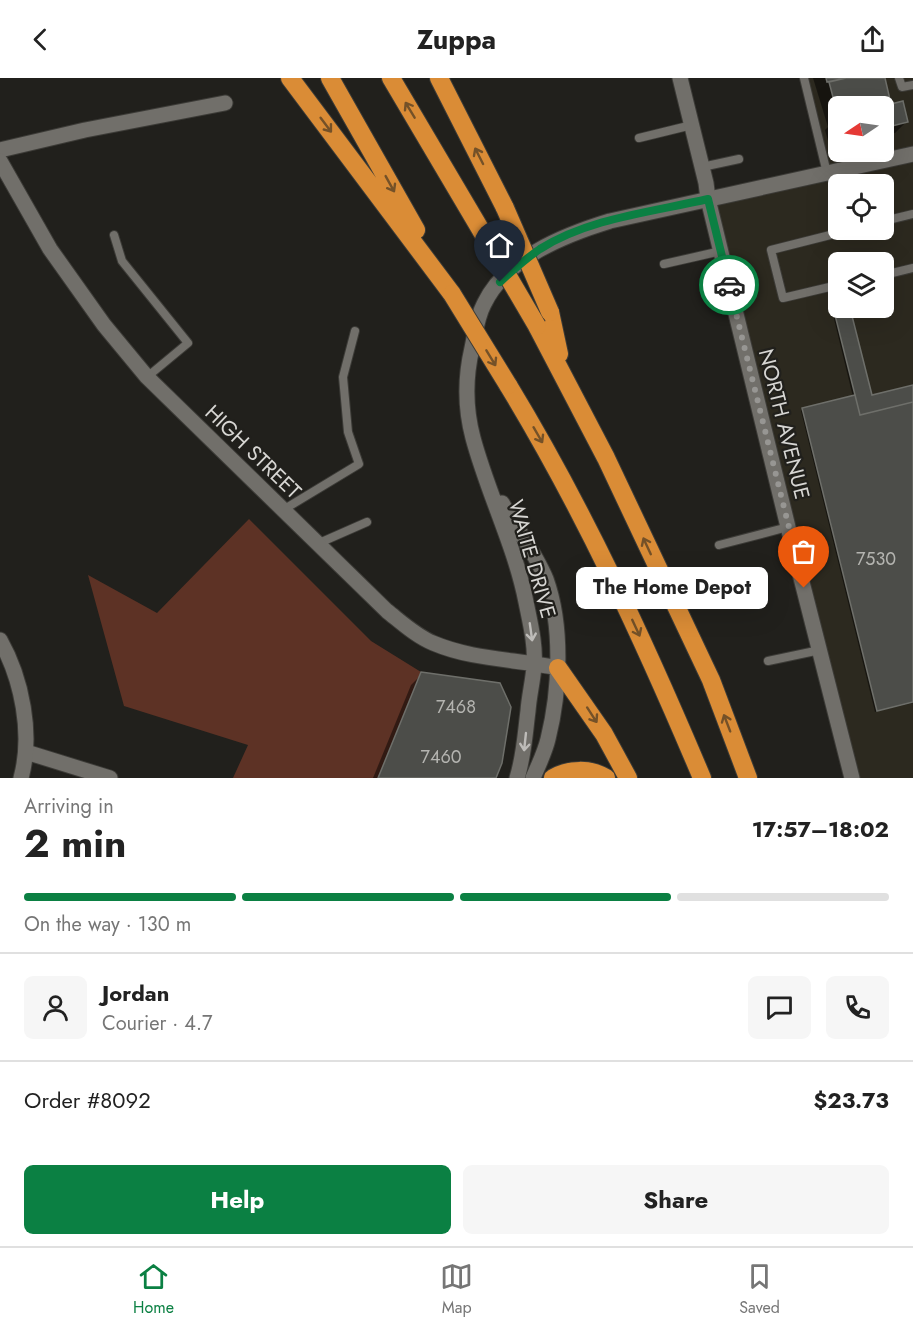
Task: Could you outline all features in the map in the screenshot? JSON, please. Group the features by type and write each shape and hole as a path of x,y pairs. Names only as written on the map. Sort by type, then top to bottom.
{"highway":[{"path":"290,78 452,294"},
{"path":"330,78 452,294 539,437 597,546 657,671 702,778"},
{"path":"391,78 537,326 606,458 711,680 748,778"},
{"path":"439,78 505,208 550,312 564,377"},
{"path":"558,668 604,734 628,778"},
{"path":"553,778 561,773 579,770 598,773 606,778"}],"main road":[{"name":"NORTH AVENUE","path":"680,78 720,251 852,778"},
{"path":"0,150 86,130 225,103"},
{"name":"WAITE DRIVE","path":"517,778 523,757 534,663 528,612 520,577 479,460 467,409 466,376 484,304 500,282 521,262 542,248 587,228 610,220 913,154"},
{"name":"HIGH STREET","path":"0,161 50,249 104,326 147,377 387,611 431,642 457,652 558,668"},
{"name":"WAITE DRIVE","path":"479,460 545,577 553,602 558,668 555,702 548,741 533,778"},
{"path":"0,640 8,654 20,693 26,732 26,752 21,778"},
{"path":"26,752 110,778"}],"lane":[{"path":"804,78 827,173"},
{"path":"899,78 902,87 913,85"},
{"path":"639,138 692,125"},
{"path":"702,167 739,159"},
{"path":"894,219 913,214"},
{"path":"114,236 122,261 188,343 147,377"},
{"path":"828,236 771,250 783,298 828,287"},
{"path":"664,264 720,251"},
{"path":"894,273 913,268"},
{"path":"283,510 359,464 348,432 343,377 355,331"},
{"path":"317,544 367,522"},
{"path":"719,545 788,526"},
{"path":"768,661 820,650"}],"shaded area":[{"path":"806,78 913,78 913,149 894,153 894,96 828,96 828,162 855,162 828,168"},
{"path":"913,156 913,778 854,778 713,200 828,175 828,240 894,240 894,174 831,174"},
{"path":"249,519 371,641 421,672 378,778 233,778 248,745 124,706 88,575 157,613"}],"building":[{"path":"826,78 846,78 827,82"},
{"path":"846,78 885,78 889,96 833,96 829,82"},
{"path":"903,101 908,122 894,126 894,103"},
{"path":"836,318 853,318 872,395 913,385 913,402 860,415"},
{"path":"855,395 860,415 913,402 913,702 877,711 802,408"},
{"path":"421,672 500,683 511,707 502,763 496,778 378,778"}],"way so far":[{"path":"729,285 804,588"}],"place":[{"name":"The Home Depot","path":"804,588"}],"route":[{"path":"500,282 521,262 561,238 610,220 708,199 729,285"}]}
